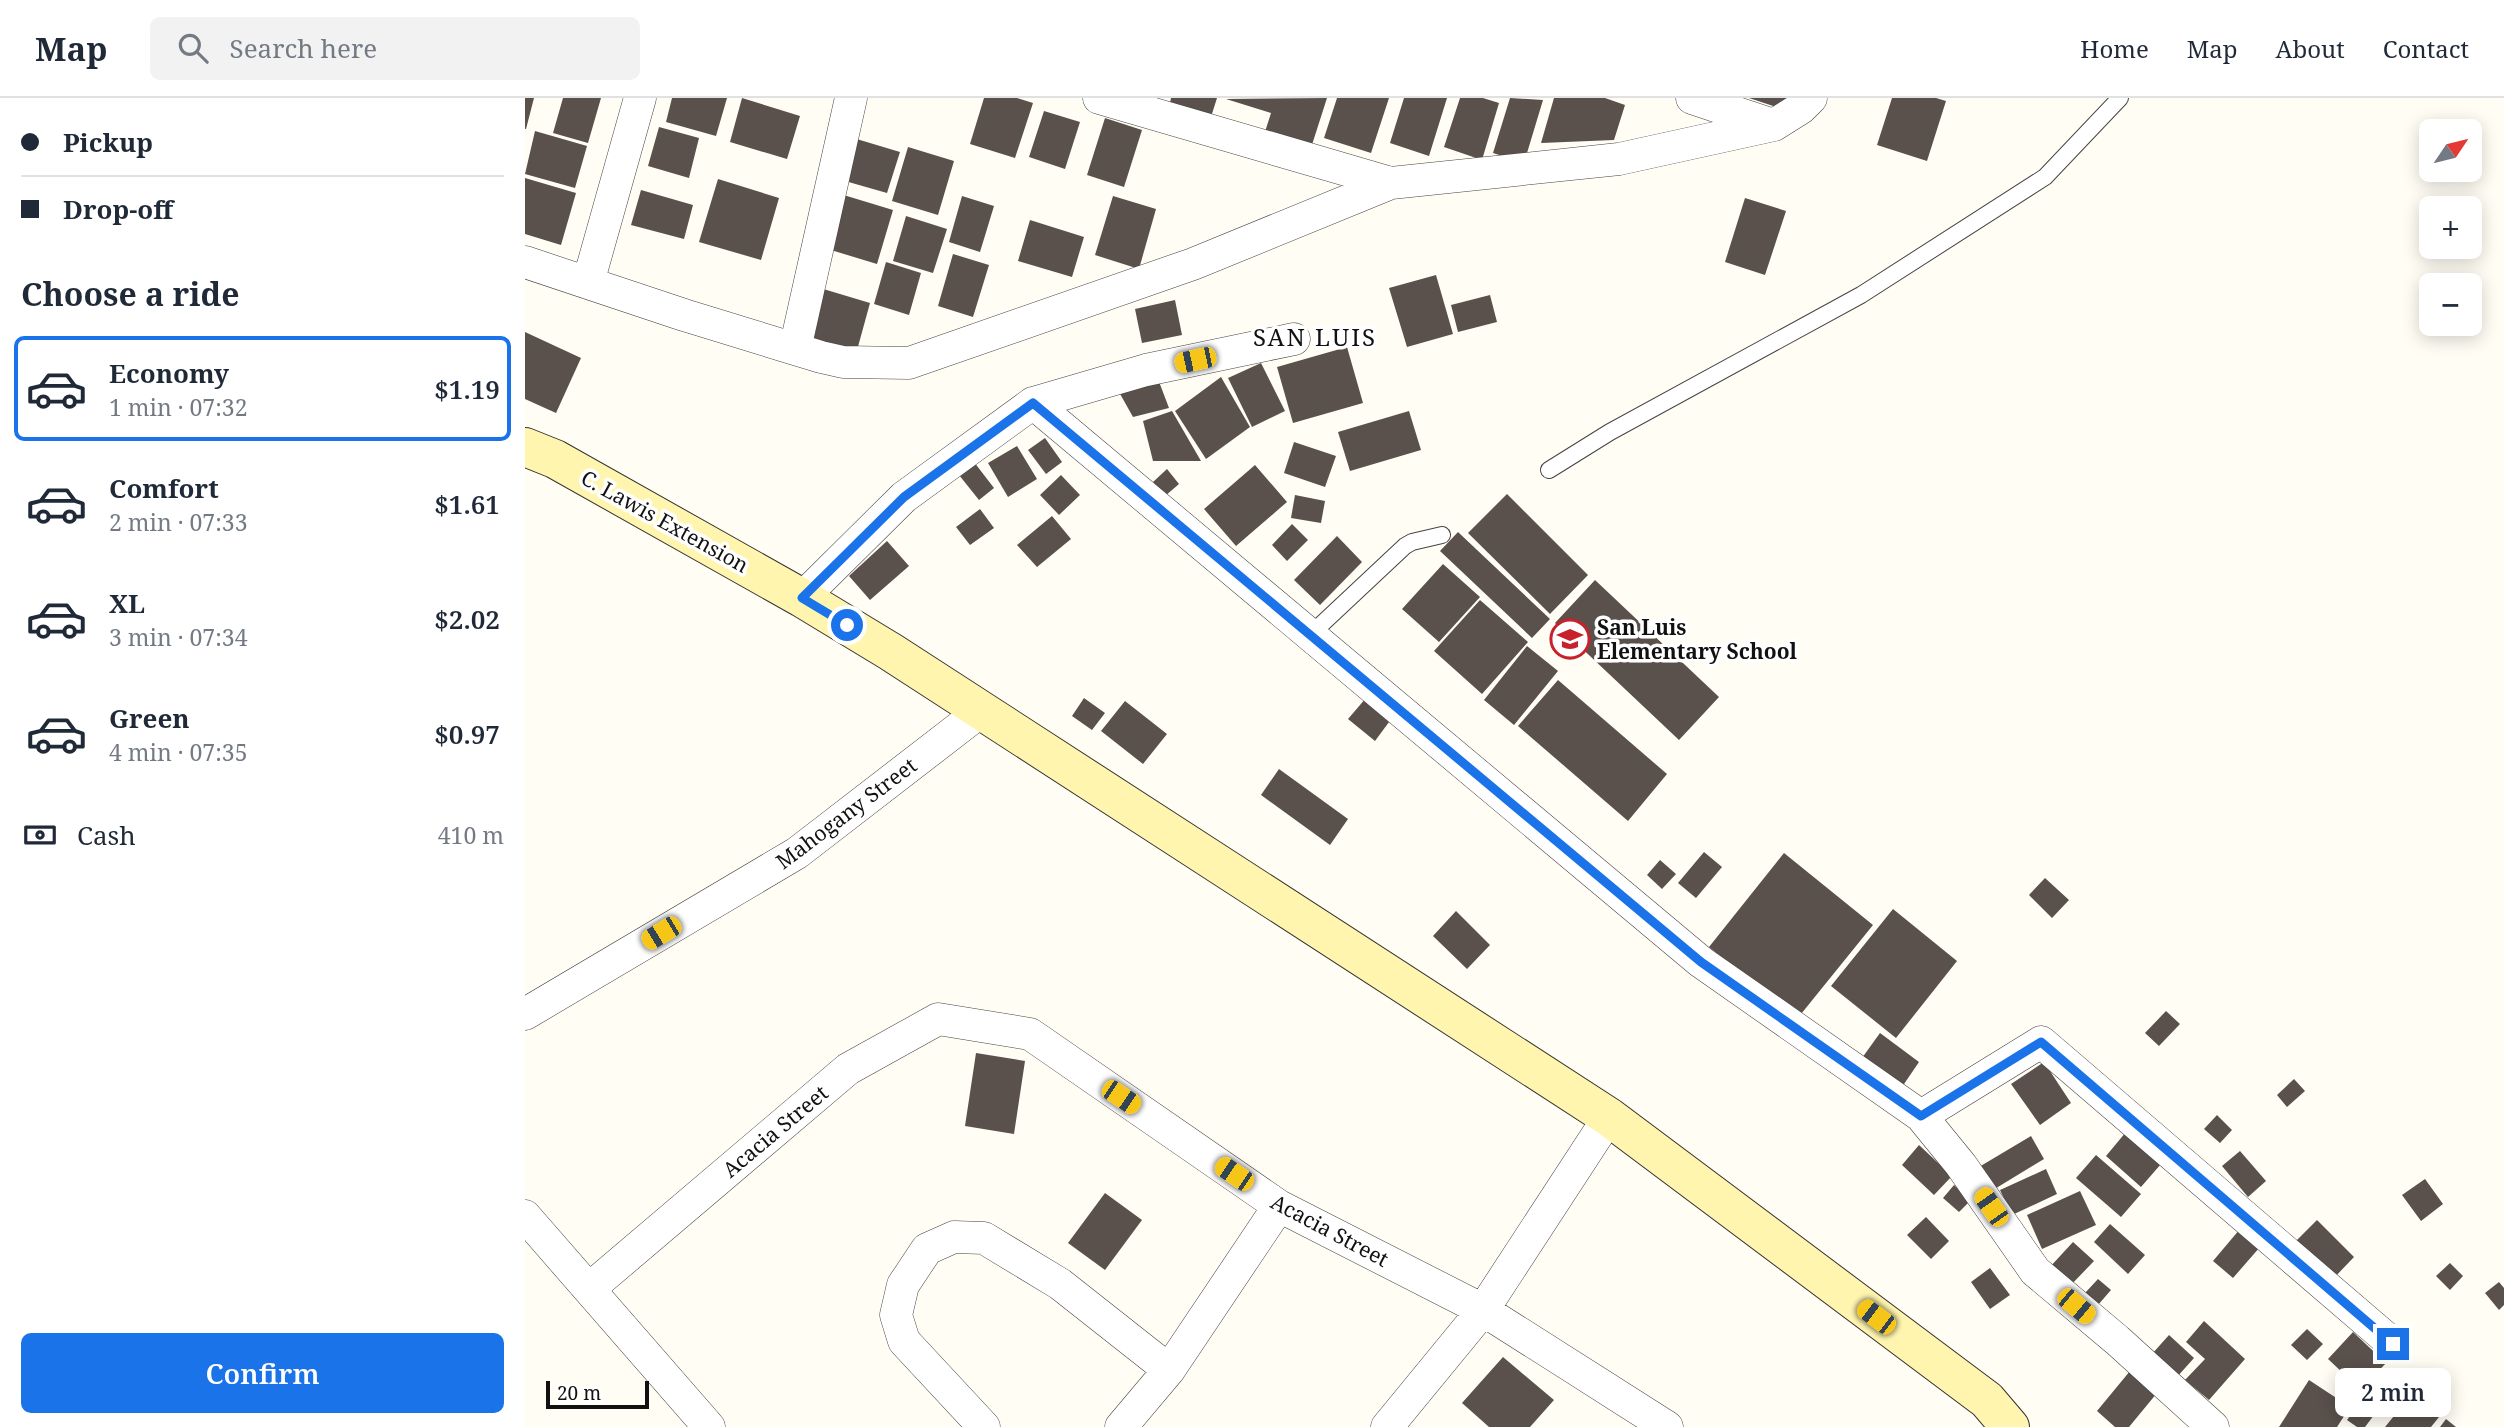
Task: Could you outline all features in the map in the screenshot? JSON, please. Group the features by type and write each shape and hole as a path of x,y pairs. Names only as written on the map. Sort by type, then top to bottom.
{"street":[{"path":"588,283 641,98"},
{"path":"795,349 851,98"},
{"path":"1099,98 1391,183"},
{"path":"1692,98 1774,125"},
{"path":"525,262 843,362 909,363 1193,264 1391,183 1619,159 1774,125 1801,108 1811,98"},
{"path":"802,598 904,497 1033,403 1146,370 1294,339"},
{"path":"1033,403 1701,962 1921,1116 1961,1165 2035,1271 2117,1340 2213,1427"},
{"name":"C. Lawis Extension","path":"525,447 555,459 802,598 891,652 1609,1117 1987,1400 2010,1427"},
{"name":"Mahogany Street","path":"525,1014 797,853 981,711"},
{"name":"Acacia Street","path":"589,1289 848,1069 938,1019 1030,1034 1279,1206 1483,1310 1667,1427"},
{"path":"1921,1116 2041,1042 2393,1344"},
{"path":"1387,1427 1483,1310 1609,1117"},
{"path":"1121,1427 1169,1370 1279,1206"},
{"path":"525,1216 709,1427"},
{"path":"984,1427 904,1341 896,1315 903,1285 927,1249 954,1237 984,1238 1060,1284 1169,1370"}],"lane":[{"path":"1549,470 1610,432 1861,295 2045,177 2120,98"},
{"path":"1309,636 1405,546 1442,535"}],"building":[{"path":"525,98 534,98 526,129 525,129"},
{"path":"563,98 601,98 588,143 553,133"},
{"path":"672,98 727,98 716,136 666,122"},
{"path":"742,98 800,116 787,159 730,142"},
{"path":"984,98 1017,98 1033,103 1015,158 970,144"},
{"path":"1171,98 1217,98 1211,117 1170,103"},
{"path":"1327,98 1310,151 1264,135 1271,113 1226,99"},
{"path":"1337,98 1389,98 1371,153 1324,138"},
{"path":"1404,98 1447,98 1429,156 1390,143"},
{"path":"1460,98 1483,98 1499,103 1482,160 1444,147"},
{"path":"1510,98 1543,100 1524,163 1493,153"},
{"path":"1554,98 1605,98 1625,105 1614,140 1541,143"},
{"path":"1749,98 1792,98 1788,111"},
{"path":"1892,98 1936,98 1946,101 1927,161 1877,145"},
{"path":"1044,111 1080,122 1065,169 1029,157"},
{"path":"1105,118 1142,130 1124,187 1087,175"},
{"path":"659,127 699,138 689,178 648,166"},
{"path":"535,131 587,146 575,188 525,174"},
{"path":"850,137 900,152 887,193 838,179"},
{"path":"908,147 954,161 938,215 892,201"},
{"path":"525,178 576,193 561,245 525,234"},
{"path":"718,179 779,198 761,260 699,242"},
{"path":"641,190 693,205 684,239 631,225"},
{"path":"837,193 893,210 877,264 821,247"},
{"path":"962,196 994,206 980,252 949,242"},
{"path":"1113,196 1156,209 1139,269 1095,255"},
{"path":"1745,198 1786,211 1765,275 1725,262"},
{"path":"906,216 947,229 933,273 893,261"},
{"path":"1030,220 1084,237 1072,277 1018,261"},
{"path":"953,254 989,265 973,317 938,306"},
{"path":"886,262 921,273 909,315 874,304"},
{"path":"1436,275 1453,334 1407,347 1389,288"},
{"path":"820,288 870,303 856,354 804,338"},
{"path":"1490,295 1497,322 1458,332 1451,305"},
{"path":"1175,300 1182,335 1142,343 1135,309"},
{"path":"525,332 581,358 556,413 525,399"},
{"path":"1347,347 1363,403 1293,423 1277,367"},
{"path":"1261,363 1285,411 1252,427 1228,378"},
{"path":"1221,377 1250,427 1206,459 1175,411"},
{"path":"1158,379 1169,408 1133,417 1119,392"},
{"path":"1172,411 1201,461 1153,461 1143,421"},
{"path":"1409,411 1421,450 1350,471 1338,432"},
{"path":"1045,438 1062,462 1046,474 1028,450"},
{"path":"1294,442 1336,456 1325,487 1284,473"},
{"path":"1017,446 1037,479 1008,497 988,463"},
{"path":"974,462 994,488 979,500 959,475"},
{"path":"1255,465 1287,502 1236,546 1204,509"},
{"path":"1167,469 1179,484 1165,496 1153,482"},
{"path":"1061,475 1080,495 1059,515 1040,495"},
{"path":"1507,494 1588,575 1550,614 1468,533"},
{"path":"1295,495 1325,501 1321,523 1291,518"},
{"path":"980,509 994,528 970,545 956,527"},
{"path":"1052,516 1071,539 1037,567 1017,545"},
{"path":"1292,524 1308,540 1287,561 1272,545"},
{"path":"1458,532 1550,619 1532,638 1440,551"},
{"path":"1337,536 1362,562 1320,605 1294,580"},
{"path":"887,541 909,566 870,600 849,576"},
{"path":"1443,564 1480,597 1439,642 1402,609"},
{"path":"1595,580 1719,697 1679,740 1555,623"},
{"path":"1480,600 1528,642 1482,694 1434,651"},
{"path":"1527,646 1558,671 1514,725 1484,700"},
{"path":"1558,680 1667,774 1628,821 1518,726"},
{"path":"1084,698 1105,713 1092,730 1072,716"},
{"path":"1366,698 1392,718 1375,741 1348,719"},
{"path":"1125,701 1167,734 1143,764 1101,731"},
{"path":"1279,769 1348,819 1330,845 1261,795"},
{"path":"1704,852 1722,867 1696,898 1678,883"},
{"path":"1784,853 1873,925 1797,1019 1709,947"},
{"path":"1660,860 1676,874 1662,889 1647,875"},
{"path":"2045,878 2069,900 2052,918 2029,895"},
{"path":"1893,909 1957,961 1896,1038 1831,986"},
{"path":"1456,911 1490,945 1467,969 1433,936"},
{"path":"2166,1011 2180,1024 2159,1046 2145,1033"},
{"path":"1880,1033 1919,1062 1902,1087 1862,1058"},
{"path":"976,1053 1025,1061 1014,1134 965,1126"},
{"path":"2044,1062 2071,1103 2040,1125 2011,1084"},
{"path":"2294,1079 2305,1091 2287,1107 2277,1095"},
{"path":"2217,1115 2232,1130 2220,1143 2204,1129"},
{"path":"2126,1132 2161,1164 2141,1187 2106,1156"},
{"path":"2031,1136 2044,1159 1993,1190 1979,1167"},
{"path":"1919,1145 1952,1176 1934,1195 1902,1165"},
{"path":"2240,1151 2266,1181 2248,1197 2222,1166"},
{"path":"2096,1155 2141,1194 2121,1217 2076,1178"},
{"path":"2046,1169 2057,1194 2012,1215 2000,1190"},
{"path":"2425,1179 2443,1204 2421,1221 2402,1195"},
{"path":"1954,1185 1971,1200 1959,1212 1943,1198"},
{"path":"2080,1191 2096,1225 2042,1249 2027,1215"},
{"path":"1105,1193 1142,1220 1105,1270 1068,1243"},
{"path":"1926,1217 1949,1241 1931,1259 1907,1235"},
{"path":"2317,1220 2354,1257 2333,1279 2295,1242"},
{"path":"2110,1224 2145,1255 2128,1274 2094,1242"},
{"path":"2240,1229 2260,1247 2233,1278 2213,1261"},
{"path":"2073,1242 2094,1261 2069,1287 2049,1268"},
{"path":"2450,1263 2463,1276 2450,1290 2436,1276"},
{"path":"1990,1268 2010,1295 1990,1309 1971,1282"},
{"path":"2098,1279 2111,1290 2098,1305 2085,1293"},
{"path":"2499,1282 2504,1288 2504,1305 2499,1310 2485,1293"},
{"path":"2204,1321 2245,1359 2209,1400 2185,1380 2205,1359 2186,1342"},
{"path":"2307,1329 2323,1344 2307,1360 2291,1345"},
{"path":"2353,1332 2386,1363 2361,1390 2328,1359"},
{"path":"2169,1335 2194,1358 2177,1377 2152,1354"},
{"path":"1503,1357 1554,1400 1530,1427 1489,1427 1462,1403"},
{"path":"2130,1371 2157,1393 2129,1427 2115,1427 2097,1411"},
{"path":"2309,1380 2350,1407 2337,1427 2279,1427"},
{"path":"2374,1384 2389,1395 2365,1427 2357,1427 2347,1420"},
{"path":"2415,1390 2443,1412 2431,1427 2385,1427"},
{"path":"2446,1419 2456,1427 2440,1427"}],"place":[{"name":"San Luis Elementary School","path":"1570,639"}],"district":[{"name":"SAN LUIS","path":"1315,336"}],"route":[{"path":"847,625 802,598 904,497 1033,403 1701,962 1921,1116 2041,1042 2393,1344"}]}
